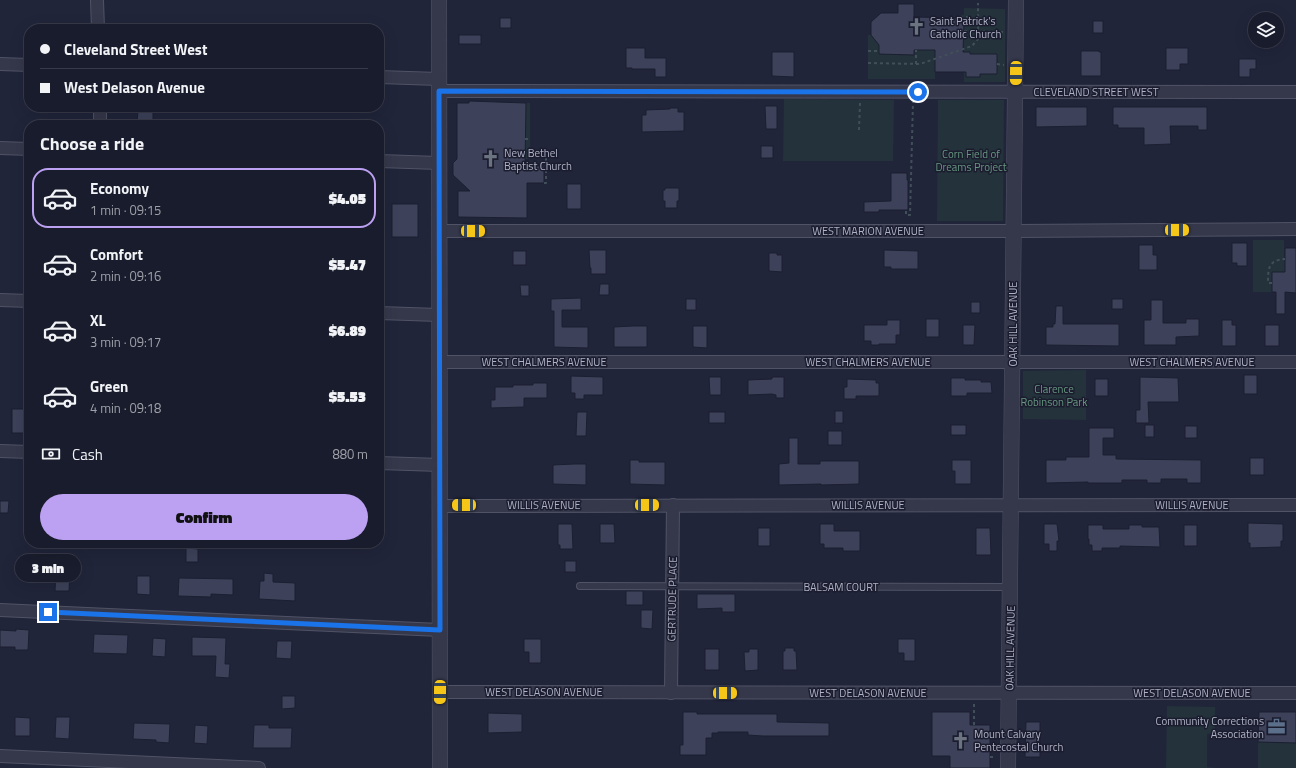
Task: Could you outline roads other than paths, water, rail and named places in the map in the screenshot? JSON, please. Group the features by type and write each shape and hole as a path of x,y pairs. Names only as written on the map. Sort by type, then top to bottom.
{"street":[{"path":"97,0 98,24"},
{"path":"439,0 440,768"},
{"name":"OAK HILL AVENUE","path":"1008,768 1012,505 1016,0"},
{"path":"0,64 24,65"},
{"name":"CLEVELAND STREET WEST","path":"384,78 439,85 860,92 1296,92"},
{"path":"0,148 24,149"},
{"path":"384,161 439,164"},
{"name":"WEST MARION AVENUE","path":"439,231 1014,231 1296,229"},
{"path":"0,300 24,301"},
{"path":"384,313 439,315"},
{"name":"WEST CHALMERS AVENUE","path":"439,362 1296,362"},
{"path":"0,451 24,452"},
{"path":"384,463 440,465"},
{"name":"GERTRUDE PLACE","path":"671,692 673,505"},
{"name":"WILLIS AVENUE","path":"440,506 1296,505"},
{"path":"0,610 440,630"},
{"name":"WEST DELASON AVENUE","path":"440,692 1296,693"},
{"path":"0,756 259,768"}],"lane":[{"name":"BALSAM COURT","path":"580,586 1011,587"}],"place":[{"name":"Saint Patrick's Catholic Church","path":"917,27"},
{"name":"New Bethel Baptist Church","path":"491,159"},
{"name":"Community Corrections Association","path":"1277,727"},
{"name":"Mount Calvary Pentecostal Church","path":"961,740"}],"park label":[{"name":"Corn Field of Dreams Project","path":"971,160"},
{"name":"Clarence Robinson Park","path":"1054,395"}]}
